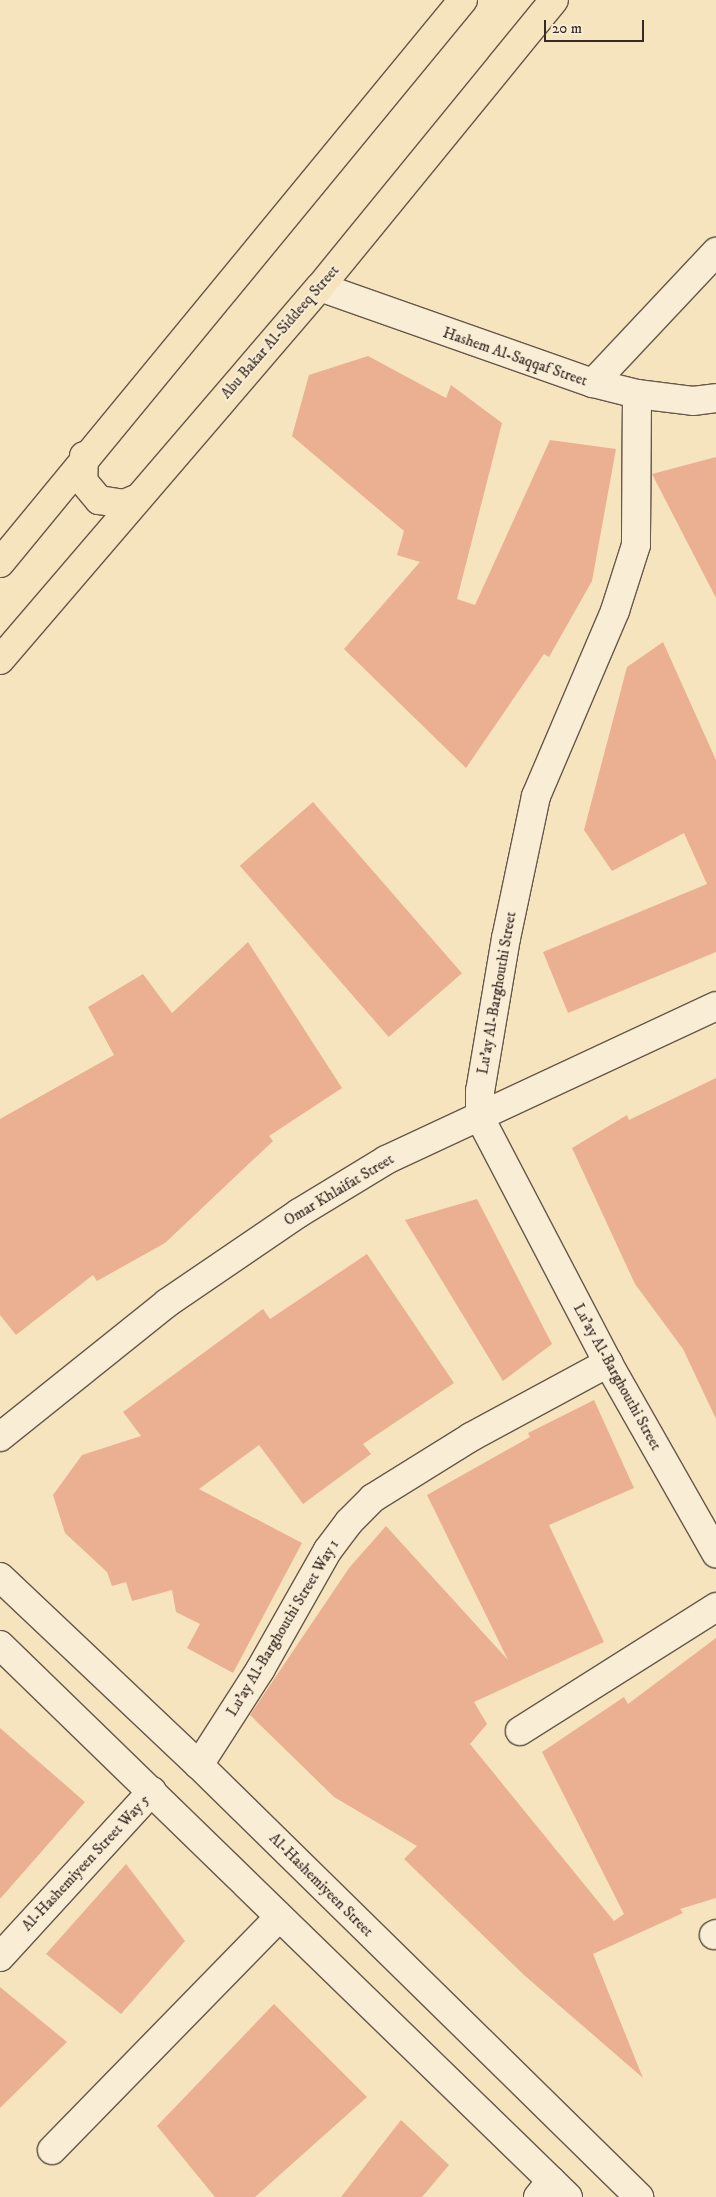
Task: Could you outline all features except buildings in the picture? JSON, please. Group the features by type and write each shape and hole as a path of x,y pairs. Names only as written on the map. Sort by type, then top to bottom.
{"main road":[{"path":"0,563 84,456 463,0"},
{"name":"Abu Bakar Al-Siddeeq Street","path":"0,660 136,499 320,287 554,0"},
{"path":"84,456 84,481 99,500 124,504 136,499"}],"street":[{"path":"593,383 716,252"},
{"name":"Hashem Al-Saqqaf Street","path":"320,287 593,383 637,394 693,401 716,398"},
{"name":"Lu'ay Al-Barghouthi Street","path":"637,394 636,545 615,611 536,796 506,938 480,1090 480,1118 608,1363 716,1553"},
{"name":"Omar Khlaifat Street","path":"0,1437 167,1303 244,1248 386,1160 480,1118 716,1006"},
{"name":"Lu'ay Al-Barghouthi Street Way 1","path":"199,1765 264,1663 328,1550 349,1522 373,1498 471,1437 608,1363"},
{"name":"Al-Hashemiyeen Street","path":"0,1577 199,1765 639,2197"},
{"path":"520,1731 716,1607"},
{"path":"0,1645 152,1791 552,2192"},
{"name":"Al-Hashemiyeen Street Way 5","path":"0,1957 152,1791"},
{"path":"52,2150 279,1918"}]}
